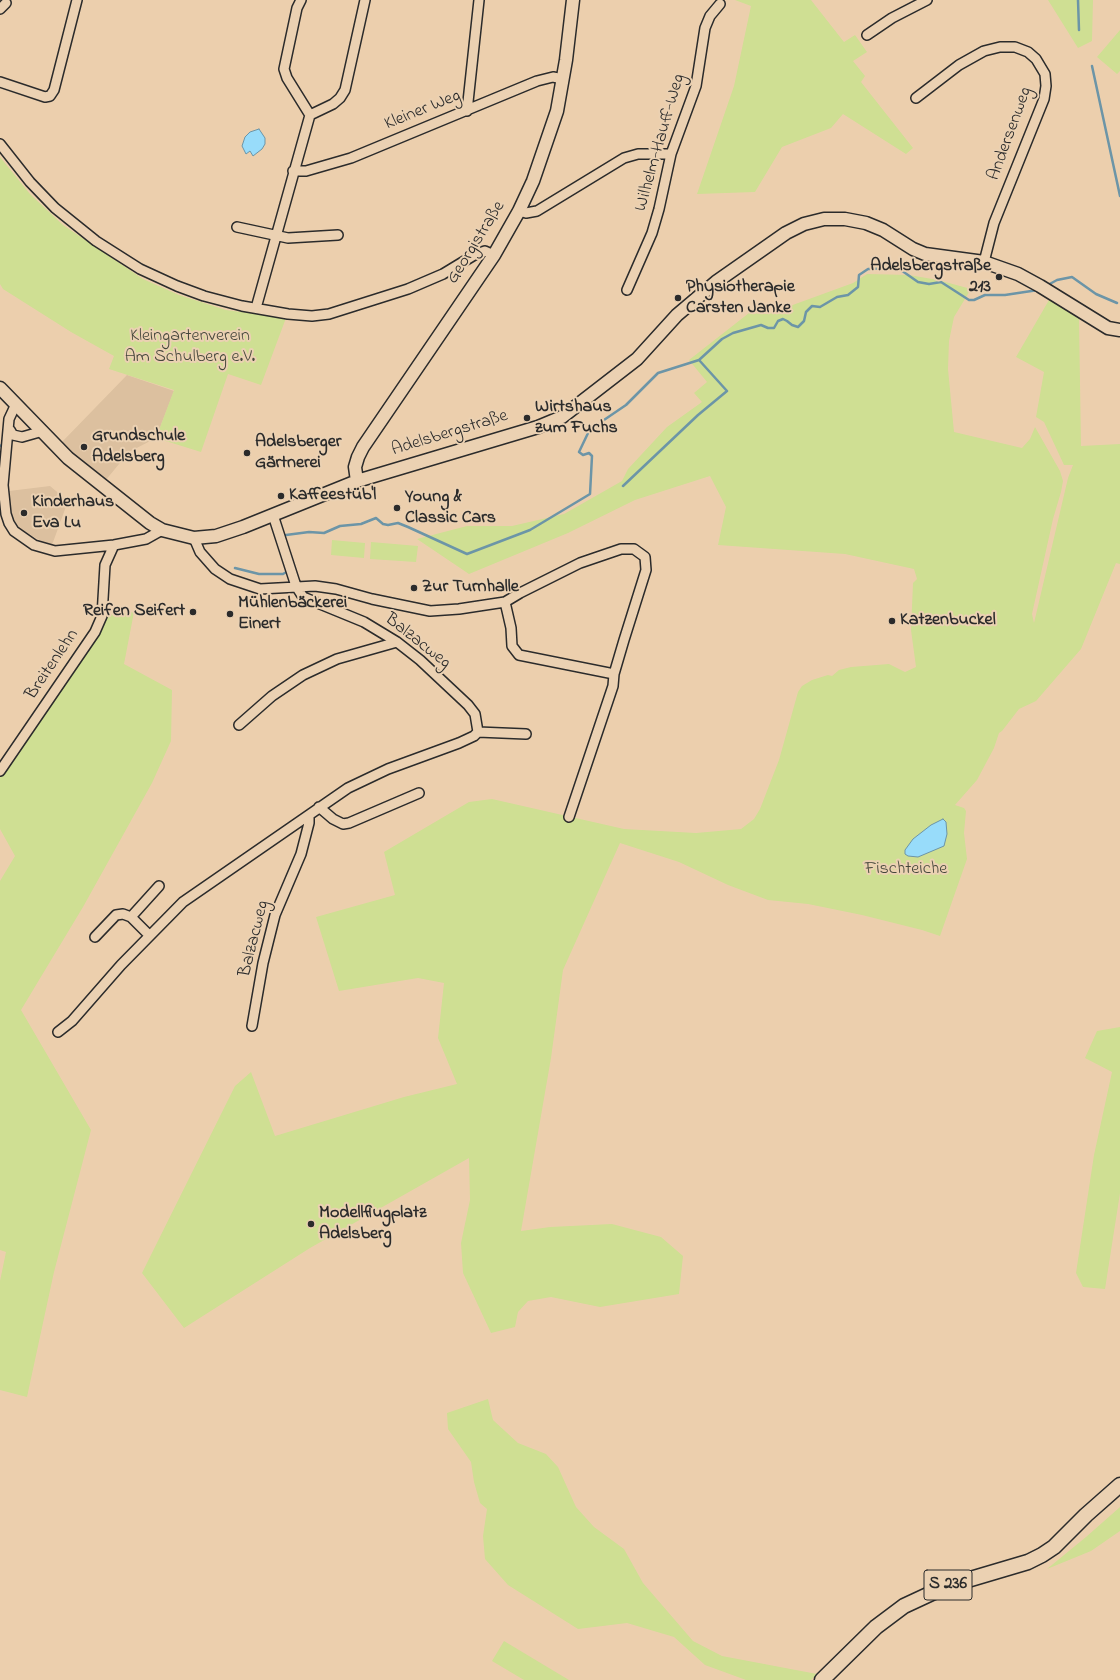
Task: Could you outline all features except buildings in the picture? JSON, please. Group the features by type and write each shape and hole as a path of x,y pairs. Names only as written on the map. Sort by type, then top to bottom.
{"main road":[{"name":"S 236","path":"822,1680 876,1627 904,1606 947,1586 1028,1562 1042,1555 1054,1547 1086,1515 1120,1485"}],"street":[{"path":"0,82 45,97 50,96 54,90 77,0"},
{"path":"291,0 299,4 284,69 287,78 310,115"},
{"path":"256,308 293,171 310,115 333,104 340,98 345,90 365,0"},
{"path":"467,111 479,0"},
{"name":"Georgistraße","path":"357,481 355,468 363,447 494,255 519,211 533,181 546,149 557,111 563,79 573,0"},
{"path":"867,34 925,0"},
{"name":"Wilhelm-Hauff-Weg","path":"627,290 640,261 657,215 671,154 696,86 705,28 710,16 720,4"},
{"name":"Andersenweg","path":"916,98 959,65 984,52 1000,47 1015,47 1028,52 1036,59 1045,74 1046,86 1044,99 994,223 984,262"},
{"name":"Kleiner Weg","path":"293,171 306,171 351,158 537,81 553,77 563,79"},
{"path":"0,144 30,182 55,208 96,241 140,269 177,286 204,296 256,308 288,314 312,316 329,314 408,289 443,274 476,254 485,251 494,255"},
{"path":"519,211 526,213 537,211 624,158 638,154 671,154"},
{"name":"Adelsbergstraße","path":"0,388 68,458 150,523 162,530 194,538 216,536 357,481 538,427 562,417 637,359 677,315 716,282 786,233 804,224 824,219 846,218 866,223 884,230 913,249 924,254 984,262 1018,274 1044,288 1108,328 1120,330"},
{"path":"237,227 288,238 338,234"},
{"path":"16,404 9,419 10,430 6,444 3,485 6,514 14,531 34,545 49,551 62,551 114,545 146,539 162,530"},
{"path":"10,430 14,435 22,438 43,431"},
{"name":"Balzacweg","path":"273,515 296,586 307,599 364,622 397,642 420,660 468,705 475,714 478,732"},
{"path":"0,528 9,523"},
{"path":"194,538 200,552 210,564 230,579 260,589 315,586 336,589 372,599 430,610 459,609 505,602 520,593 596,557 628,548 639,551 645,557 646,570 614,674 613,686 599,731 569,817"},
{"name":"Breitenlehn","path":"0,771 95,632 102,616 105,565 114,545"},
{"path":"505,602 511,628 512,646 519,655 614,674"},
{"path":"239,725 272,696 303,675 337,659 397,642"},
{"path":"58,1032 72,1021 149,935 183,902 348,788 366,778 459,743 474,736 478,732 526,734"},
{"path":"319,807 333,819 343,824 349,823 419,793"},
{"name":"Balzacweg","path":"252,1026 263,963 275,915 301,854 309,823 309,816"},
{"path":"131,917 159,886"},
{"path":"95,937 116,915 123,914 131,917 149,935"}],"shaded area":[{"path":"127,375 174,391 156,438 129,452 105,481 61,443"},
{"path":"50,486 68,501 52,545 43,542 18,528 13,519 9,491"}],"green space":[{"path":"735,0 811,0 844,42 855,35 867,52 853,61 865,76 861,82 913,148 906,154 843,114 831,128 782,147 755,192 697,194 734,86 751,6"},
{"path":"1048,0 1093,0 1092,41 1078,48"},
{"path":"1120,30 1120,71 1117,74 1097,57"},
{"name":"Kleingartenverein Am Schulberg e.V.","path":"0,157 30,194 63,225 143,279 179,295 226,310 286,318 261,385 228,374 201,452 156,438 174,390 109,369 114,356 71,332 3,289 0,284"},
{"name":"Fischteiche","path":"867,274 909,275 938,280 971,289 954,317 949,341 948,369 954,432 1022,448 1030,439 1035,427 1060,471 1063,481 1032,614 1034,623 1068,478 1073,465 1064,465 1044,422 1036,417 1044,372 1016,357 1049,300 1079,319 1081,446 1120,444 1120,564 1116,563 1081,649 1036,701 1019,709 999,733 994,748 977,780 955,805 964,808 966,811 964,833 967,859 940,936 862,915 808,904 768,900 728,885 679,862 620,843 563,970 551,1058 521,1231 550,1227 612,1224 661,1237 683,1256 679,1294 600,1307 551,1297 528,1301 518,1312 515,1327 491,1333 463,1273 461,1243 470,1200 469,1158 310,1248 184,1328 142,1273 235,1086 251,1072 275,1136 404,1097 457,1084 438,1038 444,983 418,978 339,991 316,917 395,895 384,852 469,802 492,799 624,829 696,833 741,829 754,819 760,809 779,760 798,692 802,686 812,680 828,675 832,676 839,670 851,667 889,664 905,672 916,667 911,630 913,583 917,579 914,569 845,554 718,545 726,507 710,476 635,500 568,533 469,574 417,539 467,526 512,526 564,514 622,481 628,469 667,427 702,402 694,393 707,382 689,360 749,313 768,314 853,283"},
{"path":"332,540 365,543 364,558 331,555"},
{"path":"371,542 418,546 416,562 370,559"},
{"path":"134,612 124,664 172,690 171,741 152,783 83,907 21,1010 91,1130 54,1272 27,1397 0,1390 0,1281 6,1252 0,1250 0,881 15,856 0,829 0,777 18,755 97,633 104,615"},
{"path":"1120,1027 1120,1193 1105,1289 1083,1287 1076,1273 1094,1155 1112,1072 1085,1058 1097,1031"},
{"path":"488,1399 493,1420 518,1443 546,1454 558,1467 576,1507 594,1527 624,1549 643,1583 693,1641 722,1656 817,1674 811,1680 746,1680 705,1665 674,1637 627,1623 578,1629 508,1585 485,1559 483,1536 487,1509 480,1503 474,1482 471,1462 448,1429 447,1413"},
{"path":"1120,1507 1120,1531 1091,1551 1047,1569 1086,1537"},
{"path":"504,1641 569,1680 524,1680 492,1661"}],"water":[{"path":"259,129 265,138 265,144 262,149 253,156 250,151 246,154 242,146 245,137 250,132"},
{"path":"943,819 946,822 947,834 944,846 918,857 908,856 905,854 905,850 913,839 931,825"}],"waterway":[{"path":"1078,0 1079,30"},
{"path":"1092,66 1120,196"},
{"path":"286,535 309,532 324,533 340,526 361,524 376,518 383,524 388,525 398,523 467,554 530,530 590,494 592,456 589,453 583,455 579,452 589,431 597,428 601,422 626,405 658,373 699,360 722,339 733,333 761,325 768,328 774,328 778,321 783,319 798,327 804,321 806,312 812,306 820,307 837,297 848,295 858,287 859,275 868,269 898,268 918,282 929,284 941,282 969,300 974,300 985,295 1005,295 1038,290"},
{"path":"1046,286 1057,280 1072,277 1096,294 1117,303"},
{"path":"623,486 698,415 727,391 699,360"},
{"path":"235,568 259,574 283,574 288,571"}],"place":[{"name":"Adelsbergstraße 213","path":"999,277"},
{"name":"Physiotherapie Carsten Janke","path":"678,298"},
{"name":"Wirtshaus zum Fuchs","path":"527,418"},
{"name":"Grundschule Adelsberg","path":"84,447"},
{"name":"Adelsberger Gärtnerei","path":"247,453"},
{"name":"Kaffeestüb'l","path":"281,496"},
{"name":"Young & Classic Cars","path":"397,508"},
{"name":"Kinderhaus Eva Lu","path":"24,513"},
{"name":"Zur Turnhalle","path":"414,588"},
{"name":"Reifen Seifert","path":"193,612"},
{"name":"Mühlenbäckerei Einert","path":"230,614"},
{"name":"Katzenbuckel","path":"892,621"},
{"name":"Modellflugplatz Adelsberg","path":"311,1224"}]}
